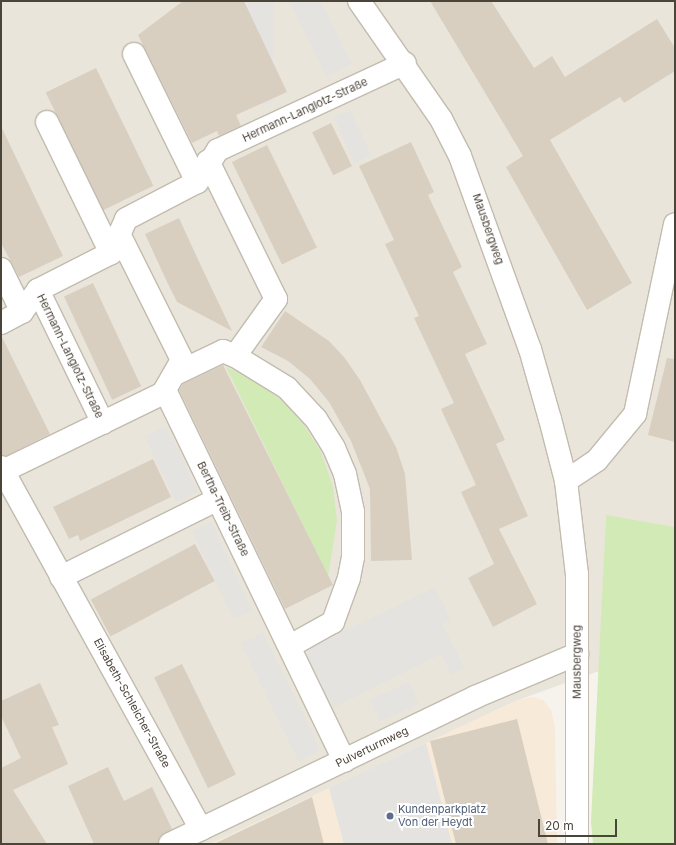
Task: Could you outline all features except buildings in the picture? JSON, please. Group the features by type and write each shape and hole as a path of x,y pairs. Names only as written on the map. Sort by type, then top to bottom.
{"street":[{"name":"Mausbergweg","path":"359,1 405,63 441,119 473,185 530,350 566,481 578,574 577,844"},
{"path":"115,243 126,219 197,182 134,54"},
{"name":"Hermann-Langlotz-Straße","path":"197,182 208,161 218,150 405,63"},
{"path":"47,122 115,243 174,375 223,351 235,356 264,371 303,403 334,448 350,493 353,512 353,557 340,606 333,622 290,646"},
{"path":"208,161 276,299 235,356"},
{"path":"566,481 596,460 635,414 675,224"},
{"name":"Hermann-Langlotz-Straße","path":"1,323 22,312 38,290 115,243"},
{"path":"1,269 22,312"},
{"name":"Hermann-Langlotz-Straße","path":"38,290 103,423"},
{"name":"Elisabeth-Schleicher-Straße","path":"174,375 103,423 2,469 201,829"},
{"name":"Bertha-Treib-Straße","path":"174,375 218,499 344,761"},
{"path":"61,577 218,499"},
{"name":"Pulverturmweg","path":"170,844 475,697 577,654"}],"shaded area":[{"path":"1,1 675,1 675,527 606,516 599,671 518,700 211,844 1,844"},
{"path":"248,1 273,1 273,104 248,104"},
{"path":"289,1 321,1 352,64 327,77"},
{"path":"350,110 371,155 355,163 334,118"},
{"path":"166,426 198,492 176,502 144,437"},
{"path":"211,522 252,611 233,620 192,531"},
{"path":"435,587 451,620 443,624 465,668 451,675 441,654 333,708 305,650"},
{"path":"263,632 321,751 298,762 241,643"},
{"path":"409,682 419,704 379,721 370,699"},
{"path":"532,697 543,700 551,710 555,727 557,844 210,844 518,700"},
{"name":"Kundenparkplatz Von der Heydt","path":"426,743 452,844 344,844 329,788"}],"green space":[{"path":"226,367 256,380 284,402 299,417 321,452 333,487 337,521 328,576"},
{"path":"606,515 675,527 675,844 593,844 591,822"}],"place":[{"name":"Kundenparkplatz Von der Heydt","path":"390,816"}]}
